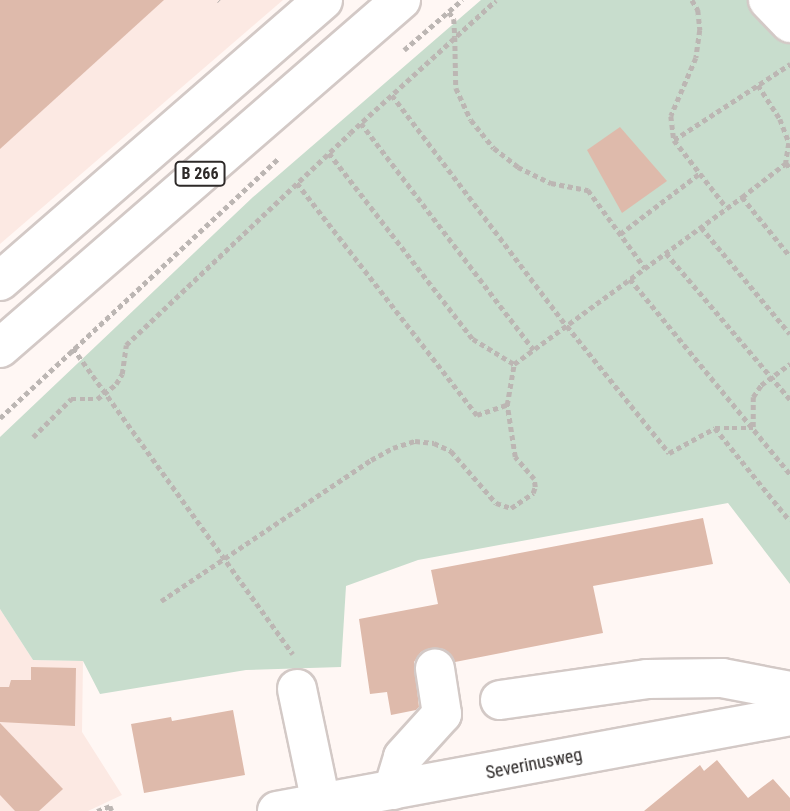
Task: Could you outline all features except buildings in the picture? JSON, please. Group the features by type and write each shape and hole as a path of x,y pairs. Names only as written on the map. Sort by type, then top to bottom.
{"main road":[{"name":"B 266","path":"0,281 323,0"},
{"name":"B 266","path":"0,348 401,0"},
{"path":"768,0 790,23"},
{"path":"393,790 403,757 442,714 435,669"},
{"path":"500,700 647,679 722,678 790,691"},
{"path":"297,690 321,803"},
{"name":"Severinusweg","path":"277,811 790,716"}],"path":[{"path":"397,56 462,0"},
{"path":"33,437 71,399 97,399 106,392 122,374 126,345 328,153 496,0"},
{"path":"692,0 698,10 699,40 696,58 671,116 674,140 727,208"},
{"path":"449,12 454,19 456,89 471,120 486,139 518,167 551,183 588,190 645,268"},
{"path":"674,140 790,64"},
{"path":"161,601 225,556 393,448 415,442 434,443 451,451 496,503 511,508 533,493 534,480 516,457 507,405 514,364 786,163 789,142 780,119 758,85"},
{"path":"392,95 567,326 668,453 715,428 753,428"},
{"path":"361,123 534,350"},
{"path":"328,153 473,339 514,364"},
{"path":"0,418 282,155"},
{"path":"786,163 790,168"},
{"path":"620,234 700,173"},
{"path":"297,183 477,415 507,405"},
{"path":"742,197 790,256"},
{"path":"701,227 790,334"},
{"path":"666,253 790,399"},
{"path":"630,279 790,474"},
{"path":"73,348 291,648"},
{"path":"753,428 753,397 761,385 790,364"},
{"path":"715,428 790,521"},
{"path":"97,811 110,806 112,811"}],"shaded area":[{"path":"0,0 283,0 0,244"},
{"path":"0,609 33,660 83,661 82,732 122,795 88,811 0,811"}],"green space":[{"path":"481,0 753,0 790,33 790,584 728,503 418,560 346,586 341,667 246,670 100,694 83,661 33,660 0,609 0,437 253,197"}]}
